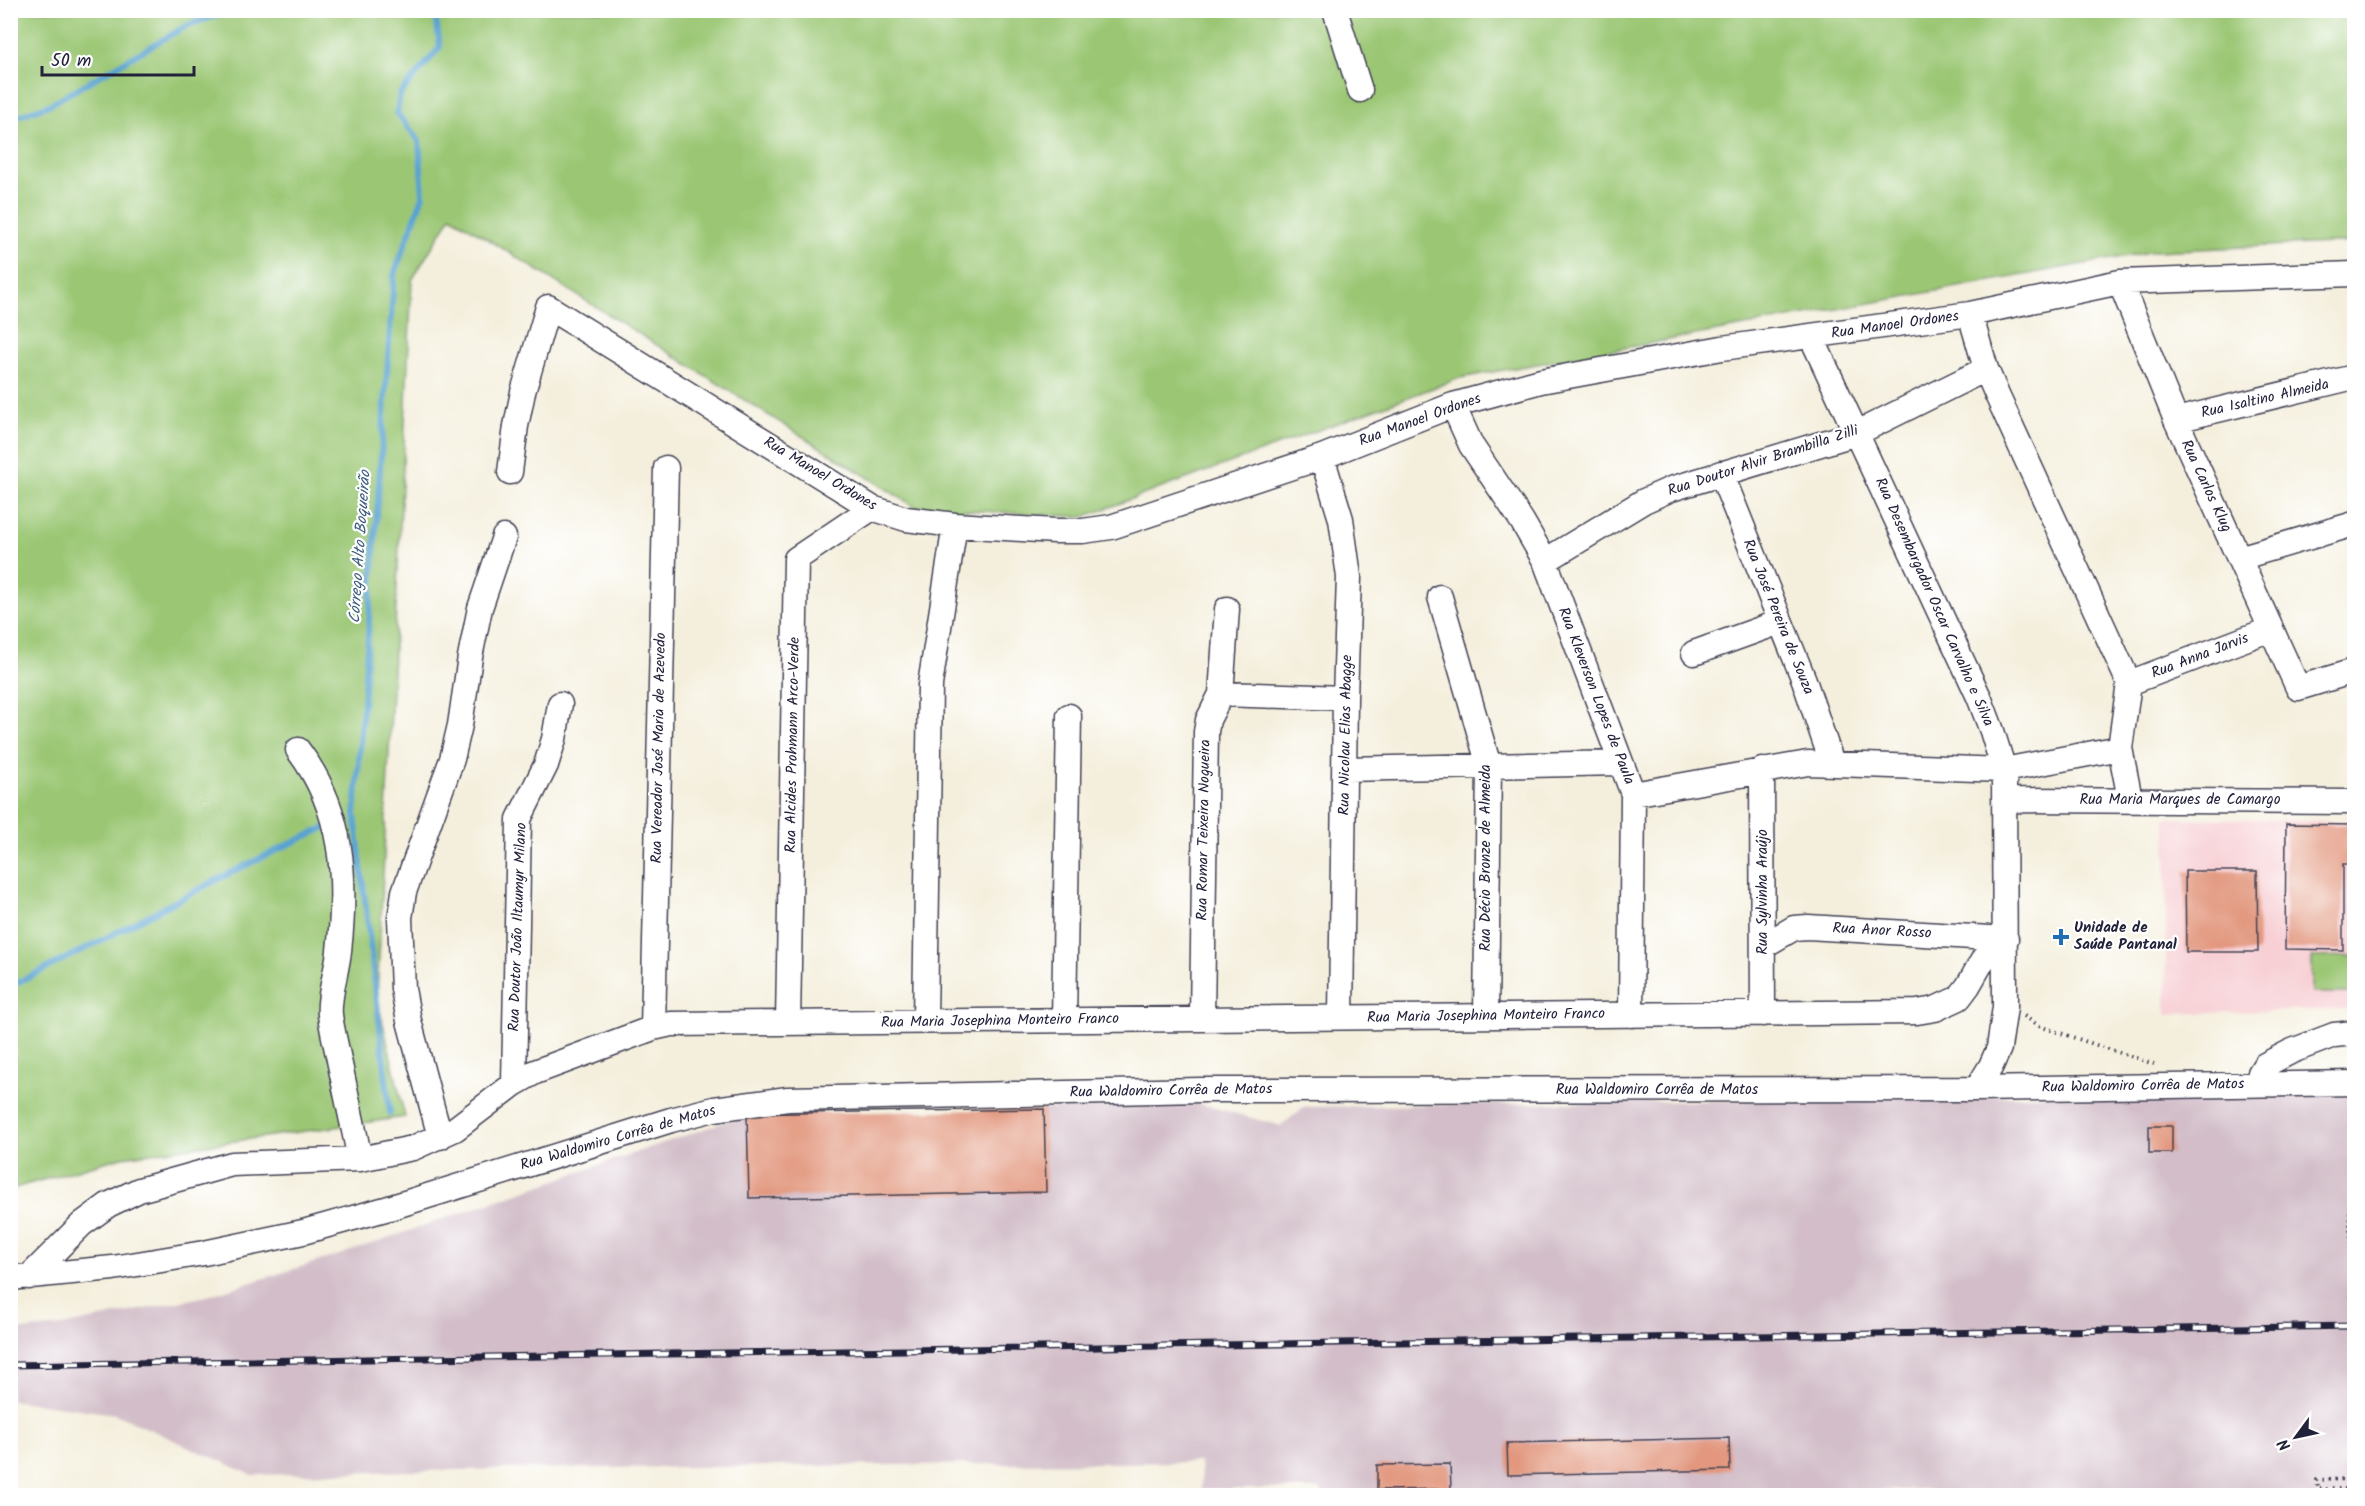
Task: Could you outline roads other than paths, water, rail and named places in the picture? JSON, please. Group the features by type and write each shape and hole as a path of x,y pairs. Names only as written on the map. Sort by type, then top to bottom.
{"street":[{"path":"1335,10 1360,90"},
{"name":"Rua Manoel Ordones","path":"510,472 523,392 548,307 872,508 906,519 955,525 1083,531 1111,527 1322,457 1453,405 1541,381 1676,355 1970,314 2120,282 2355,274"},
{"name":"Rua Carlos Klug","path":"2120,282 2176,420 2298,688 2355,671"},
{"path":"1970,314 1986,369 2129,683 2120,748 2130,799"},
{"name":"Rua Desembargador Oscar Carvalho e Silva","path":"1810,336 1979,697 2004,770 2006,1007 1999,1048 1977,1089"},
{"name":"Rua Doutor Alvir Brambilla Zilli","path":"1545,561 1644,501 1671,489 1857,433 1986,369"},
{"name":"Rua Isaltino Almeida","path":"2176,420 2355,377"},
{"name":"Rua Kleverson Lopes de Paula","path":"1453,405 1471,445 1522,521 1545,561 1633,794 1631,1015"},
{"name":"Rua Nicolau Elias Abagge","path":"1322,457 1341,519 1347,551 1350,604 1345,698 1341,1017"},
{"name":"Rua Vereador José Maria de Azevedo","path":"653,1028 666,468"},
{"name":"Rua José Pereira de Souza","path":"1721,473 1804,680 1832,763"},
{"name":"Rua Alcides Prohmann Arco-Verde","path":"788,1023 796,559 872,508"},
{"path":"2238,558 2355,524"},
{"path":"925,1021 930,685 955,525"},
{"path":"440,1137 409,1021 403,989 400,918 404,892 452,759 480,609 504,537"},
{"name":"Rua Décio Bronze de Almeida","path":"1440,597 1489,766 1486,1016"},
{"name":"Rua Romar Teixeira Nogueira","path":"1202,1019 1206,732 1208,720 1221,694 1227,609"},
{"path":"1694,653 1780,622"},
{"name":"Rua Anna Jarvis","path":"2129,683 2271,629"},
{"path":"1221,694 1345,698"},
{"name":"Rua Doutor João Iltaumyr Milano","path":"514,1084 519,819 546,765 554,739 560,704"},
{"path":"1064,1020 1069,716"},
{"path":"1633,794 1808,763 2004,770 2120,748"},
{"path":"298,750 314,771 332,814 338,840 343,912 329,1013 360,1159"},
{"path":"1345,769 1621,763"},
{"name":"Rua Sylvinha Araújo","path":"1762,770 1763,1014"},
{"name":"Rua Maria Marques de Camargo","path":"2006,800 2355,802"},
{"name":"Rua Anor Rosso","path":"1763,946 1794,928 1808,927 2006,939"},
{"name":"Rua Maria Josephina Monteiro Franco","path":"20,1278 82,1224 108,1205 139,1190 232,1164 360,1159 413,1149 454,1129 514,1084 556,1064 653,1028 671,1024 1917,1012 1935,1009 1959,998 1984,958 2006,939"},
{"path":"2258,1084 2260,1073 2265,1065 2292,1051 2334,1035 2355,1033"},
{"name":"Rua Waldomiro Corrêa de Matos","path":"20,1278 113,1268 204,1253 303,1232 389,1208 671,1120 714,1109 788,1099 1201,1090 1977,1089 2355,1083"}],"waterway":[{"name":"Córrego Alto Boqueirão","path":"10,119 49,105 188,25 233,10"},
{"name":"Córrego Alto Boqueirão","path":"390,1113 355,815 394,275 423,196 419,141 397,113 400,94 440,47 436,19 429,10"},
{"name":"Córrego Alto Boqueirão","path":"10,27 12,55 10,59"},
{"path":"10,986 248,864 329,826"}],"railway":[{"path":"10,1365 2354,1326"}],"place":[{"name":"Unidade de Saúde Pantanal","path":"2061,937"}]}
